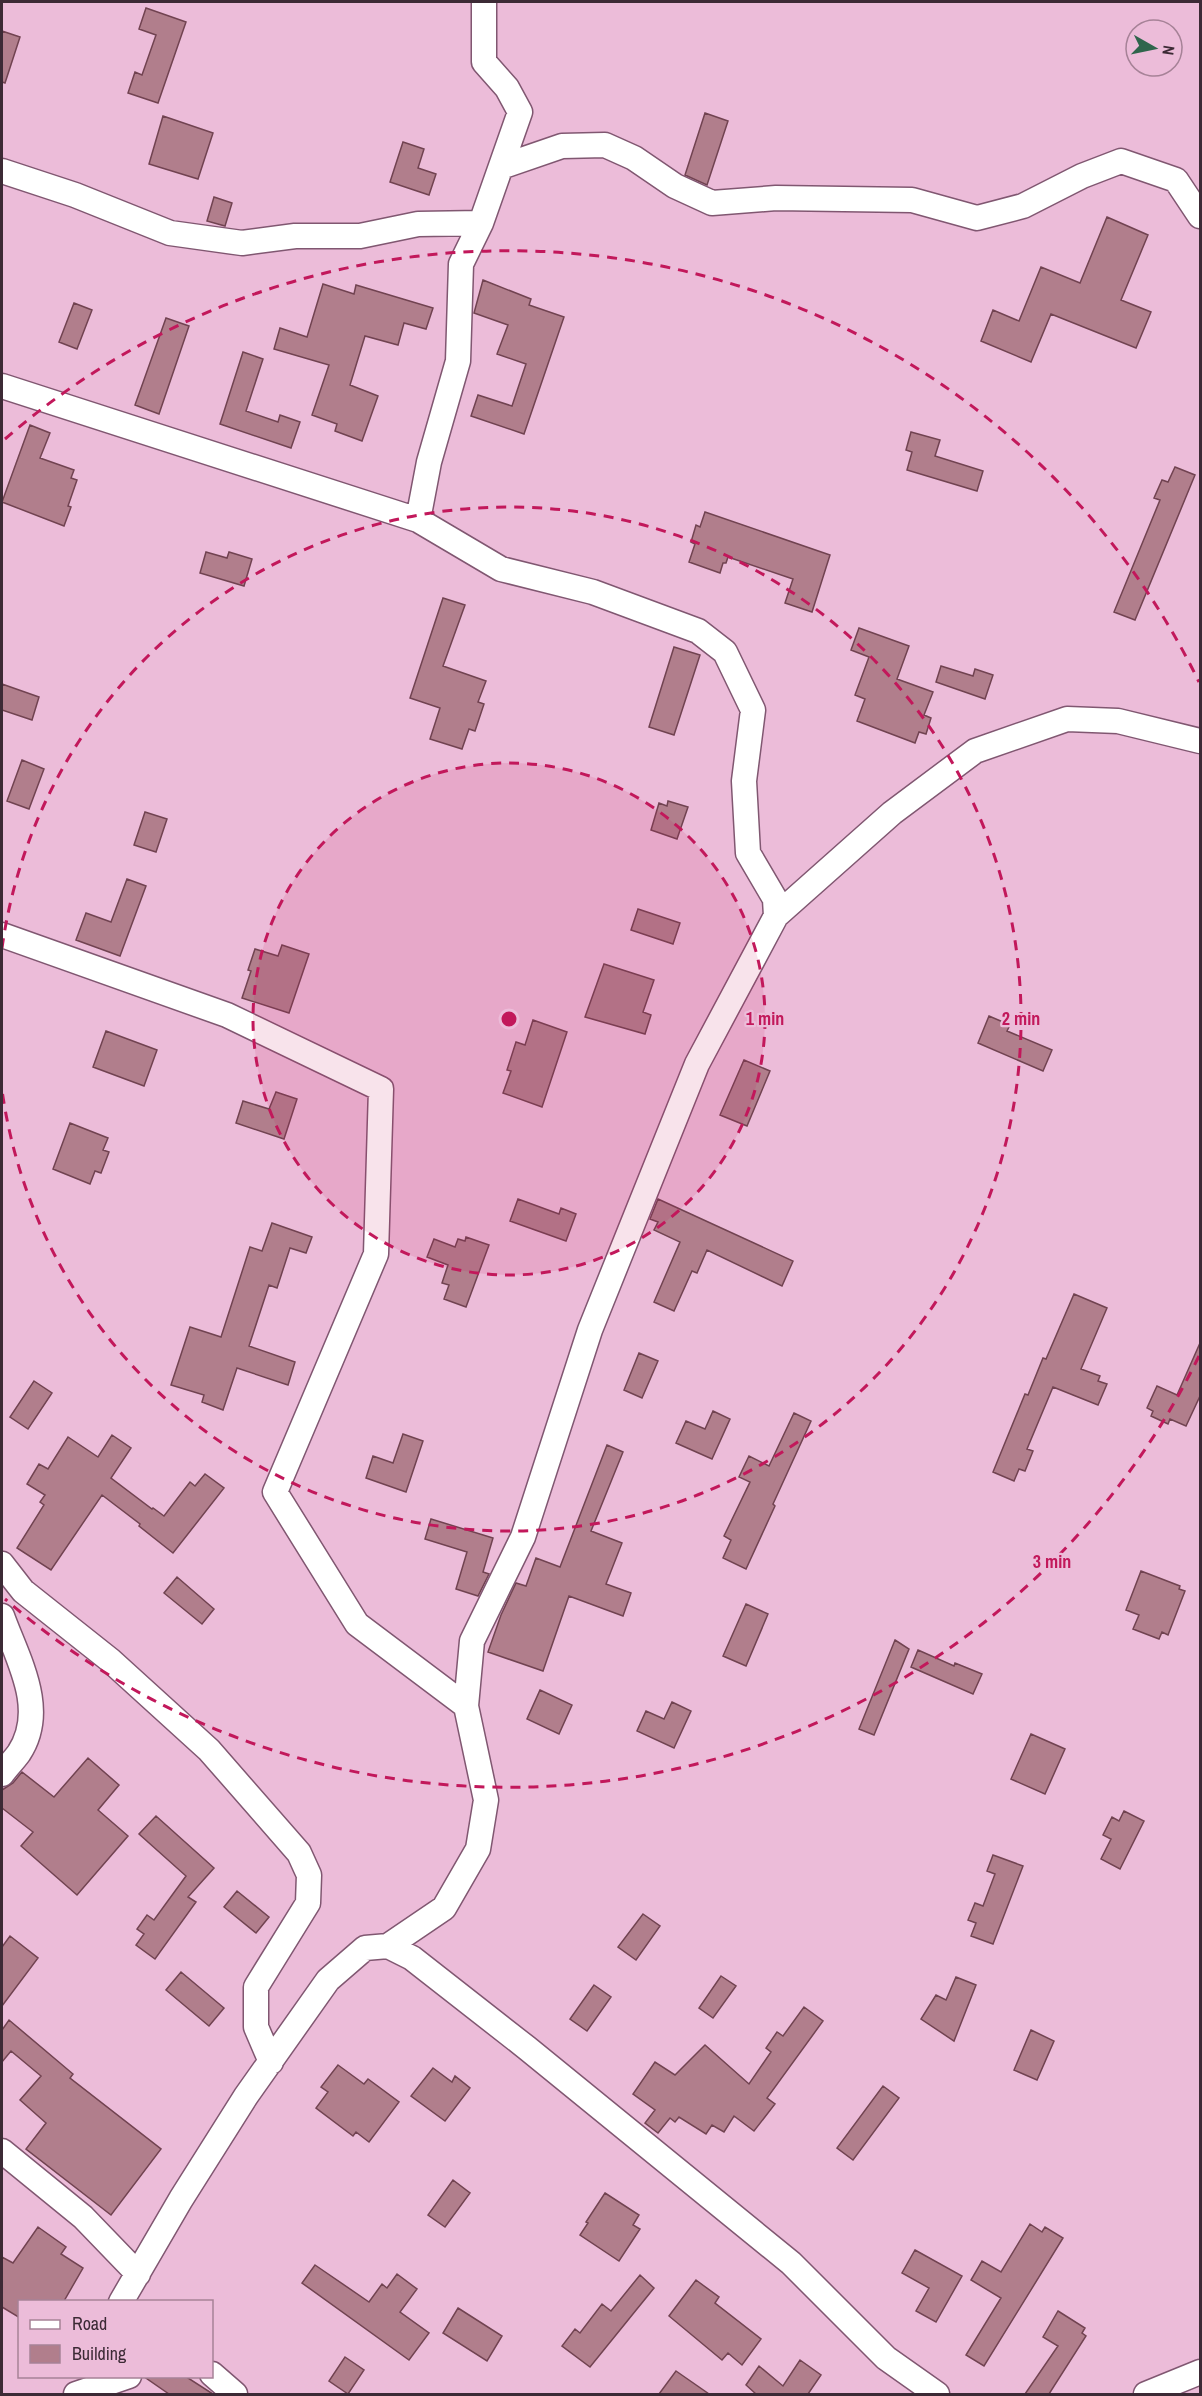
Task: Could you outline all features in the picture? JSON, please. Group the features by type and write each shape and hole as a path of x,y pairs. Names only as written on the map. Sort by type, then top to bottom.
{"street":[{"path":"418,520 429,462 458,361 461,264 481,223 520,112 507,88 484,62 484,2"},
{"path":"501,167 562,146 604,145 634,158 675,186 712,202 776,198 912,200 977,218 1023,206 1082,176 1121,161 1176,180 1200,216"},
{"path":"2,171 75,195 170,233 242,243 295,236 360,236 418,224 481,223"},
{"path":"2,386 418,520 501,569 593,592 698,631 725,652 753,710 744,781 748,853 775,899 776,916"},
{"path":"122,2300 181,2199 246,2096 328,1980 365,1948 388,1946 444,1908 478,1849 486,1800 466,1706 472,1641 523,1537 590,1330 697,1064 776,916 892,813 975,751 1067,719 1118,721 1200,741"},
{"path":"2,935 227,1015 381,1089 376,1254 275,1492 357,1624 466,1706"},
{"path":"2,1564 23,1591 110,1660 209,1750 299,1853 309,1875 308,1903 256,1987 256,2028 271,2062"},
{"path":"2,1616 31,1699 32,1715 29,1731 20,1752 2,1774"},
{"path":"388,1946 412,1958 518,2041 782,2256 886,2358 931,2393"},
{"path":"2,2151 83,2217 138,2274"},
{"path":"1146,2394 1200,2372"},
{"path":"213,2375 236,2394"},
{"path":"64,2394 74,2378"},
{"path":"76,2394 123,2378"}],"building":[{"path":"146,8 186,22 158,103 128,93 135,72 142,75 156,35 139,29"},
{"path":"2,31 20,37 5,83 2,82"},
{"path":"705,113 728,121 707,185 685,175"},
{"path":"163,116 213,133 198,179 149,164"},
{"path":"403,142 424,149 418,168 436,174 429,195 390,182"},
{"path":"214,197 232,203 225,226 207,221"},
{"path":"1107,217 1148,235 1121,300 1151,312 1136,348 1051,314 1031,362 981,341 993,310 1019,321 1041,267 1080,283"},
{"path":"483,280 531,299 529,305 564,317 524,434 471,416 478,395 512,406 526,364 497,354 508,325 474,313"},
{"path":"323,284 354,294 356,285 433,308 426,329 404,323 398,345 365,336 350,385 378,396 362,441 335,431 337,424 312,415 329,365 274,349 280,328 307,337"},
{"path":"74,303 92,310 77,349 59,342"},
{"path":"166,318 189,326 159,414 135,405"},
{"path":"243,352 263,359 246,411 278,422 280,415 300,422 291,448 220,424"},
{"path":"30,425 50,433 40,458 74,470 71,478 77,480 64,526 2,502"},
{"path":"911,432 940,440 935,456 983,471 977,491 907,470 912,452 906,450"},
{"path":"1175,467 1195,475 1135,620 1114,612 1160,500 1154,498 1162,480 1168,482"},
{"path":"705,512 830,555 812,612 785,603 793,579 728,557 720,573 689,562 695,544 691,542 696,525 700,527"},
{"path":"206,552 227,558 229,552 252,559 244,586 200,573"},
{"path":"443,598 465,605 443,666 486,681 478,702 484,704 475,731 469,729 462,749 430,739 440,708 410,698"},
{"path":"859,628 909,646 897,679 933,692 924,715 931,718 926,734 919,732 915,743 857,721 865,699 855,695 869,657 851,650"},
{"path":"674,647 700,655 674,735 649,727"},
{"path":"941,666 973,676 975,669 993,675 985,699 936,682"},
{"path":"2,684 39,697 32,720 2,710"},
{"path":"22,760 44,769 29,809 7,801"},
{"path":"668,801 688,807 677,839 651,830 659,803 667,806"},
{"path":"145,812 167,819 156,852 134,845"},
{"path":"127,879 146,886 120,956 76,940 86,913 111,922"},
{"path":"638,909 680,923 673,944 631,930"},
{"path":"282,945 309,954 289,1013 242,998 255,949 278,956"},
{"path":"604,964 654,980 643,1012 651,1015 645,1034 585,1017"},
{"path":"989,1016 1010,1025 1007,1031 1052,1050 1043,1071 978,1043"},
{"path":"533,1020 567,1032 542,1107 503,1093 511,1071 507,1070 516,1042 525,1045"},
{"path":"106,1031 157,1050 144,1086 93,1067"},
{"path":"744,1060 770,1071 747,1126 720,1115"},
{"path":"276,1092 297,1099 284,1139 236,1123 243,1101 269,1109"},
{"path":"70,1123 108,1138 103,1150 109,1152 101,1173 95,1171 90,1184 53,1169"},
{"path":"518,1199 559,1214 561,1208 576,1214 566,1241 510,1221"},
{"path":"658,1199 793,1261 782,1286 707,1250 697,1273 692,1271 674,1311 654,1302 680,1242 654,1230 658,1222 650,1219"},
{"path":"272,1223 312,1237 306,1253 290,1248 277,1288 269,1285 249,1346 295,1362 288,1385 237,1368 223,1410 202,1402 204,1395 171,1385 190,1327 221,1337 250,1247 262,1251"},
{"path":"466,1237 489,1245 466,1307 444,1299 449,1285 442,1283 448,1265 427,1257 434,1239 455,1247 458,1239 465,1241"},
{"path":"1074,1294 1107,1308 1081,1369 1100,1376 1098,1381 1107,1384 1098,1405 1053,1387 1027,1449 1033,1451 1025,1471 1019,1469 1014,1481 993,1472 1025,1394 1028,1395 1043,1358 1046,1359"},
{"path":"1200,1343 1200,1396 1186,1426 1170,1419 1168,1424 1151,1416 1153,1411 1147,1408 1157,1386 1177,1395"},
{"path":"639,1353 658,1361 642,1398 624,1390"},
{"path":"34,1381 52,1393 28,1429 10,1417"},
{"path":"713,1411 730,1419 712,1459 676,1443 686,1421 705,1429"},
{"path":"794,1413 811,1421 746,1569 723,1558 731,1540 724,1536 750,1482 739,1477 749,1456 769,1466"},
{"path":"403,1434 423,1441 406,1492 366,1478 373,1456 393,1463"},
{"path":"112,1435 131,1448 111,1478 164,1516 190,1482 195,1486 205,1474 224,1488 173,1553 102,1495 51,1570 17,1548 44,1505 40,1502 45,1495 27,1484 39,1464 48,1469 68,1437 98,1457"},
{"path":"607,1445 623,1452 591,1531 622,1543 606,1584 631,1593 623,1616 569,1596 543,1671 488,1652 501,1615 516,1583 526,1586 536,1558 560,1567"},
{"path":"431,1519 493,1538 483,1572 489,1574 478,1596 456,1589 467,1552 425,1539"},
{"path":"1141,1571 1180,1586 1179,1589 1185,1591 1168,1635 1162,1632 1159,1639 1133,1629 1139,1615 1126,1610"},
{"path":"177,1577 214,1609 202,1624 164,1593"},
{"path":"746,1604 768,1614 746,1666 723,1656"},
{"path":"895,1640 909,1649 874,1735 859,1729"},
{"path":"918,1650 954,1666 955,1663 982,1674 973,1694 911,1667"},
{"path":"540,1690 572,1705 559,1734 527,1719"},
{"path":"672,1702 691,1711 674,1748 637,1731 646,1711 664,1719"},
{"path":"1031,1734 1065,1749 1045,1794 1011,1779"},
{"path":"88,1758 119,1785 98,1810 128,1836 77,1895 21,1846 33,1832 2,1808 2,1790 13,1783 22,1772 54,1797"},
{"path":"1124,1811 1144,1821 1120,1869 1101,1859 1111,1839 1103,1835 1112,1817 1119,1821"},
{"path":"156,1816 214,1868 188,1897 196,1902 155,1959 136,1945 144,1934 137,1929 147,1915 154,1920 186,1876 139,1834"},
{"path":"993,1855 1023,1866 993,1944 971,1936 976,1923 968,1920 975,1903 983,1906 995,1874 987,1871"},
{"path":"237,1891 269,1917 256,1933 224,1907"},
{"path":"643,1914 660,1926 636,1960 618,1947"},
{"path":"10,1936 38,1958 2,2006 2,1947"},
{"path":"181,1972 224,2008 209,2026 166,1990"},
{"path":"721,1976 736,1986 713,2018 699,2008"},
{"path":"956,1977 976,1985 954,2041 921,2019 936,1995 946,2000"},
{"path":"594,1985 611,1997 587,2031 570,2019"},
{"path":"804,2007 823,2021 767,2098 775,2104 754,2131 734,2116 724,2132 712,2125 706,2134 679,2117 675,2122 670,2118 658,2133 645,2123 655,2110 633,2094 655,2062 675,2075 705,2045 749,2084 771,2052 766,2048 777,2032 783,2036"},
{"path":"9,2020 73,2074 70,2078 161,2149 111,2215 26,2149 46,2123 20,2100 41,2076 11,2051 2,2062 2,2030"},
{"path":"1031,2030 1054,2041 1037,2080 1014,2070"},
{"path":"338,2065 364,2084 368,2079 399,2102 369,2142 356,2132 353,2136 316,2108 328,2092 321,2087"},
{"path":"433,2068 452,2082 455,2076 470,2088 445,2121 411,2096"},
{"path":"883,2086 899,2098 853,2160 837,2148"},
{"path":"453,2180 470,2193 445,2227 428,2215"},
{"path":"605,2193 639,2215 633,2225 640,2229 619,2261 580,2235"},
{"path":"1030,2224 1042,2232 1045,2227 1063,2238 984,2366 966,2355 1001,2298 971,2280 982,2261 1001,2272"},
{"path":"38,2227 66,2247 61,2254 83,2268 65,2300 18,2300 18,2317 2,2307 2,2257 13,2263"},
{"path":"915,2250 962,2276 936,2322 916,2311 929,2288 902,2273"},
{"path":"315,2265 369,2302 382,2284 387,2288 397,2274 417,2289 400,2312 429,2333 409,2360 302,2283"},
{"path":"640,2275 654,2288 590,2367 562,2346 575,2329 580,2333 602,2304 611,2311"},
{"path":"696,2280 719,2297 715,2303 761,2339 742,2365 728,2353 722,2360 669,2316"},
{"path":"458,2308 502,2336 487,2361 443,2333"},
{"path":"1058,2311 1085,2328 1082,2333 1086,2336 1049,2394 1025,2394 1058,2346 1043,2337"},
{"path":"345,2357 364,2370 348,2394 329,2381"},
{"path":"800,2360 821,2375 808,2394 756,2394 746,2385 759,2366 783,2386"},
{"path":"676,2371 709,2394 659,2394"},
{"path":"146,2378 188,2378 213,2394 169,2394"}]}
